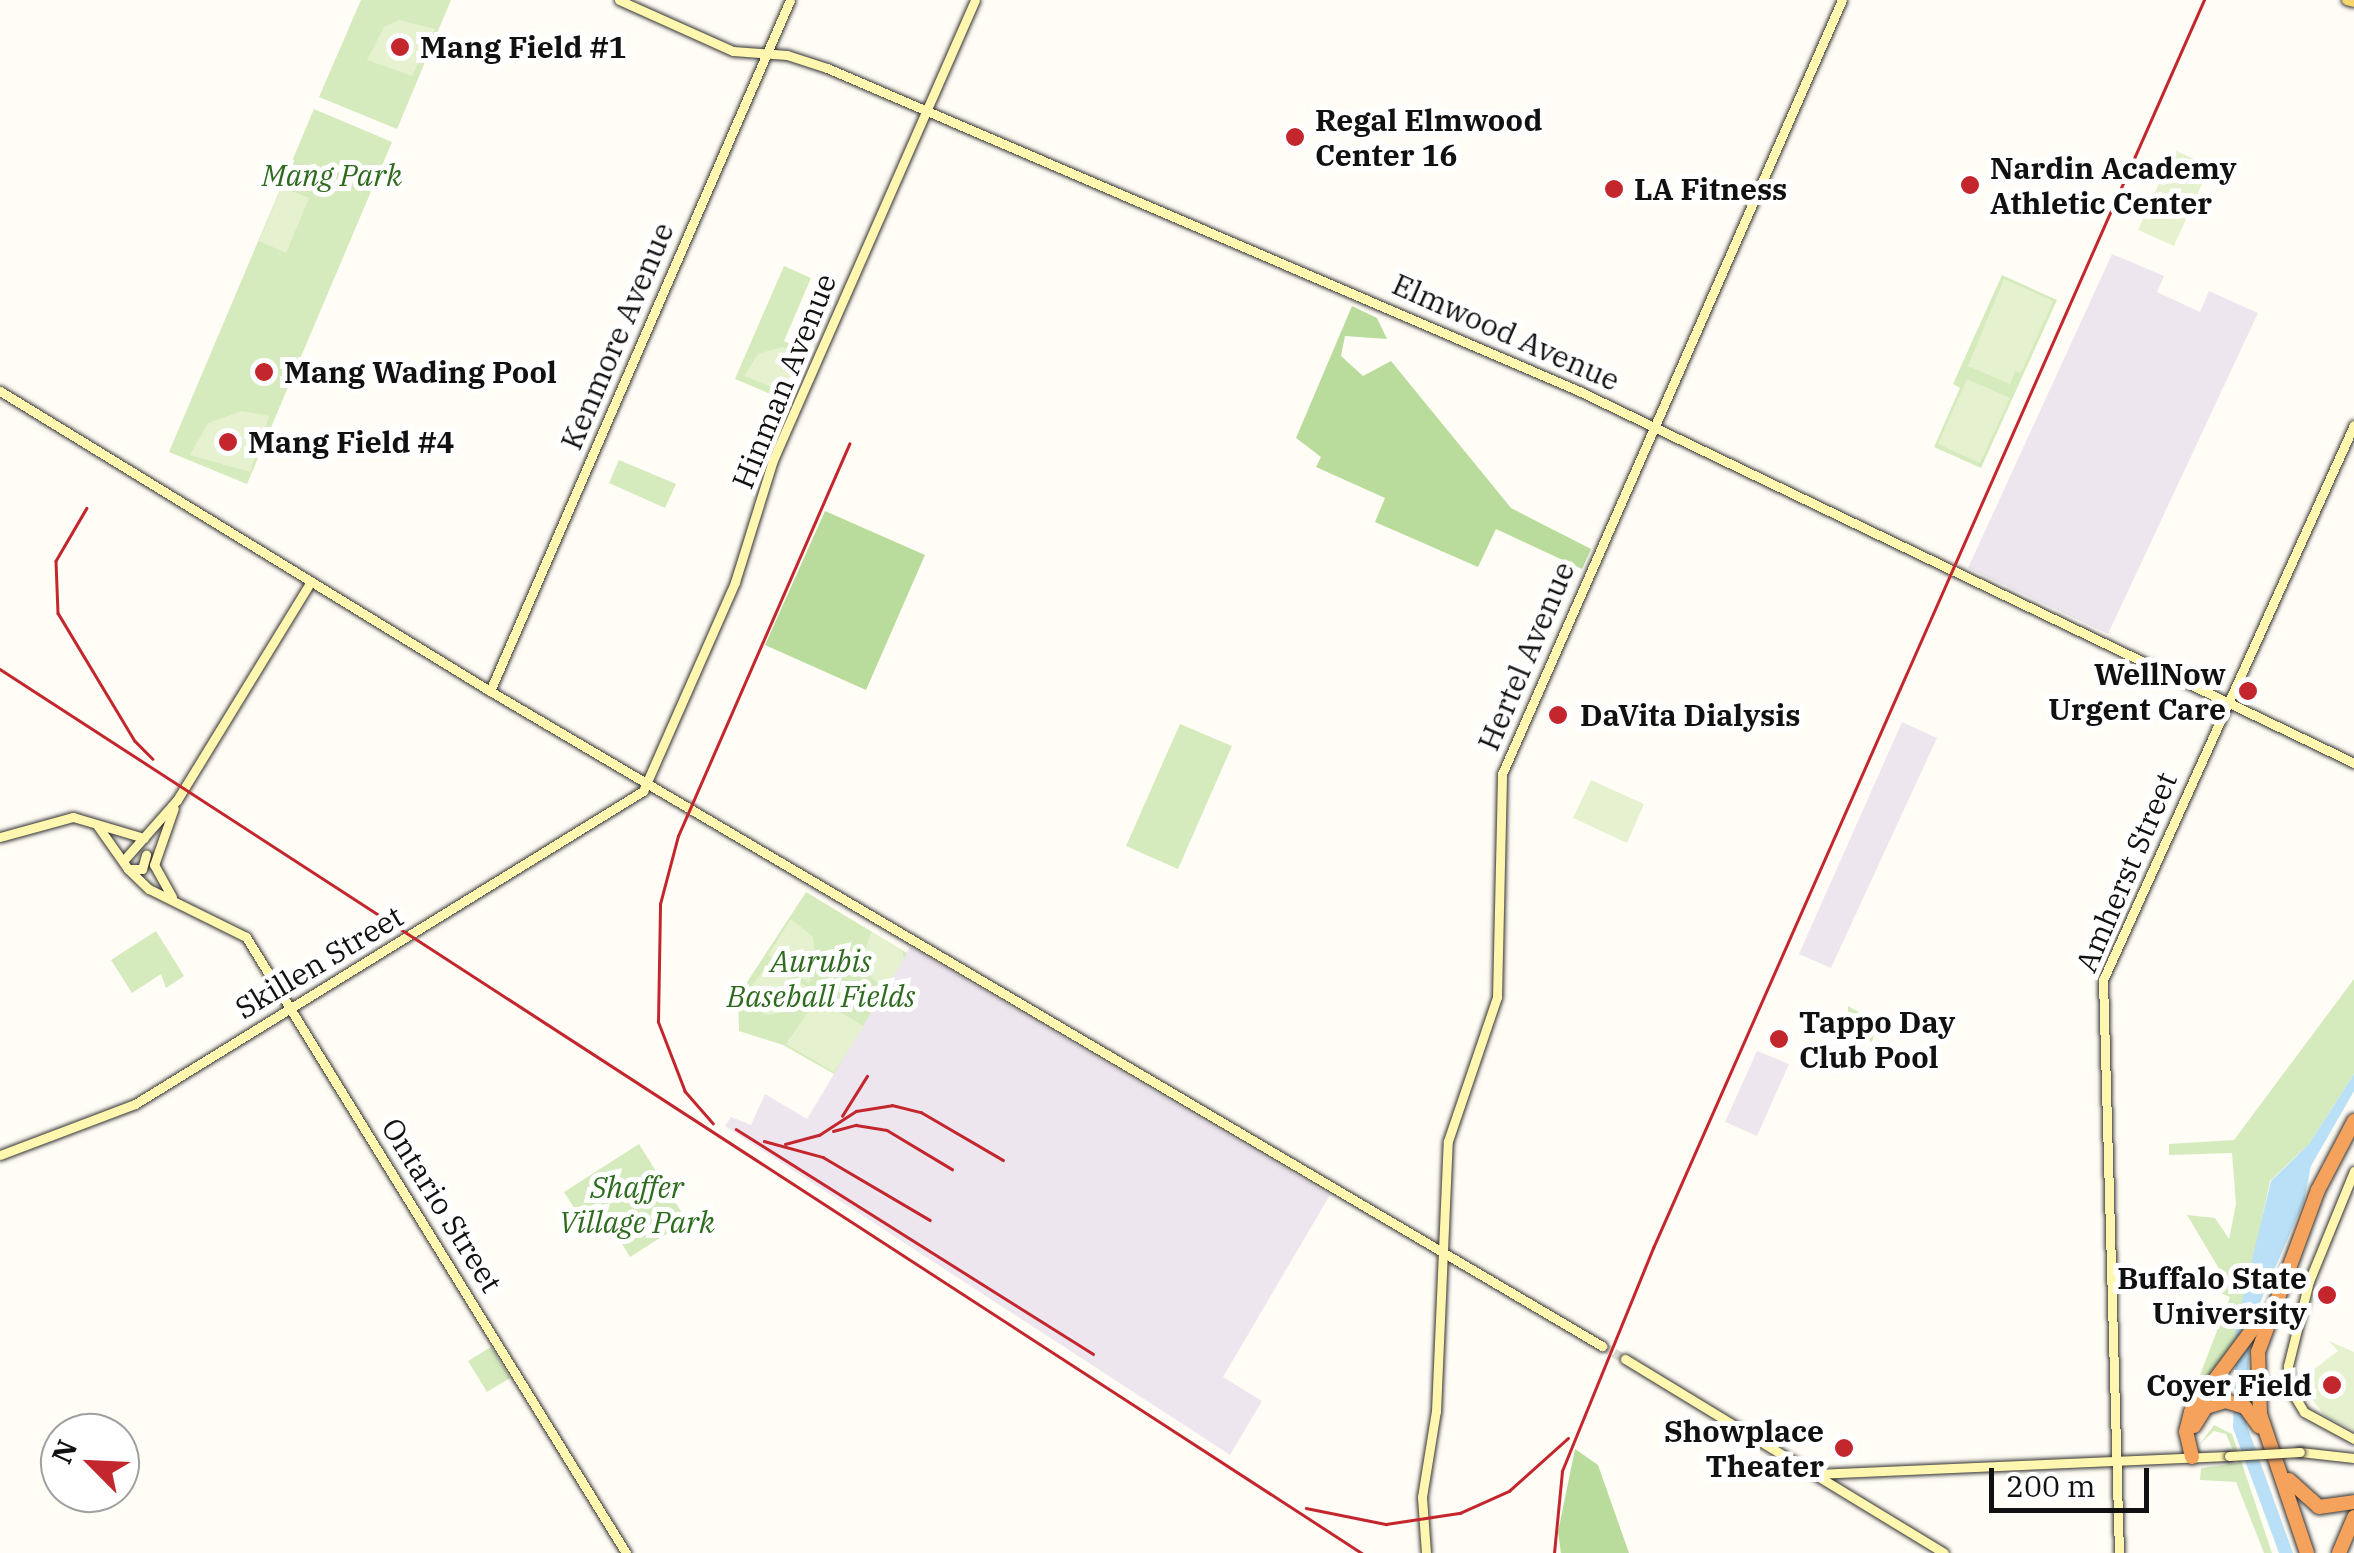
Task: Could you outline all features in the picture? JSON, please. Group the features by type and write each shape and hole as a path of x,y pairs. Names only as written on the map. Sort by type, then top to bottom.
{"highway":[{"path":"2192,1457 2186,1432 2190,1412 2252,1333 2273,1297 2354,1120"},
{"path":"2316,1553 2269,1420 2266,1350 2279,1301 2354,1134"},
{"path":"2266,1440 2258,1352 2273,1297"},
{"path":"2192,1457 2198,1416 2215,1402 2230,1401 2250,1412 2266,1440 2307,1553"},
{"path":"2289,1480 2319,1507 2354,1502"},
{"path":"2339,1553 2354,1517"}],"street":[{"name":"Elmwood Avenue","path":"619,0 733,51 817,64 1654,424 2226,706 2354,763"},
{"name":"Kenmore Avenue","path":"490,692 790,0"},
{"name":"Hinman Avenue","path":"647,784 744,558 774,460 975,0"},
{"name":"Hertel Avenue","path":"1426,1553 1422,1497 1436,1411 1441,1251 1452,1120 1496,997 1502,774 1842,0"},
{"path":"733,51 755,65 756,79"},
{"path":"0,391 490,692 1602,1346"},
{"name":"Amherst Street","path":"2120,1553 2103,980 2354,424"},
{"path":"125,865 144,850 178,800 310,583"},
{"name":"Skillen Street","path":"0,1155 135,1104 626,804 647,784"},
{"path":"125,865 144,850 178,800"},
{"path":"0,837 62,817 97,825 144,850"},
{"path":"97,825 125,865"},
{"name":"Ontario Street","path":"144,850 162,887 191,910"},
{"name":"Ontario Street","path":"125,865 148,889 246,937 626,1553"},
{"path":"2354,1171 2298,1312 2288,1366 2290,1387 2304,1412 2354,1438"},
{"path":"1624,1359 1944,1553"},
{"path":"1814,1474 2300,1452 2354,1458"}],"shaded area":[{"path":"2112,254 2164,276 2157,292 2200,312 2209,291 2258,313 2108,634 1968,568"},
{"path":"1902,722 1937,738 1831,968 1799,954"},
{"path":"910,947 1330,1195 1223,1377 1262,1401 1230,1455 725,1126 731,1117 751,1125 765,1094 807,1119"},
{"path":"1757,1051 1789,1064 1757,1136 1725,1122"}],"green space":[{"path":"361,0 451,0 397,129 319,97"},
{"name":"Mang Field #1","path":"399,20 435,29 412,76 367,60 384,27"},
{"name":"Mang Park","path":"314,109 392,142 247,484 169,452"},
{"path":"2174,150 2210,166 2174,246 2138,230"},
{"path":"282,187 309,198 286,253 259,241"},
{"path":"784,266 811,278 784,341 810,353 789,402 735,379"},
{"path":"2002,275 2057,300 1981,468 1934,447 1960,388 1953,384"},
{"path":"2004,279 2053,301 2021,373 2015,371 2010,384 1968,366"},
{"path":"1352,306 1377,318 1387,339 1345,336 1341,356 1363,376 1391,361 1511,508 1591,549 1582,569 1496,529 1478,567 1375,522 1385,498 1316,467 1321,457 1296,438"},
{"path":"782,347 803,353 785,392 744,376 758,354"},
{"path":"1967,379 2010,398 1980,463 1938,444"},
{"name":"Mang Field #4","path":"242,411 269,416 250,472 190,455 208,423"},
{"path":"619,460 676,484 665,508 609,483"},
{"path":"825,511 925,555 866,690 765,645"},
{"path":"1180,724 1232,746 1178,869 1126,846"},
{"path":"1591,780 1644,804 1627,843 1573,818"},
{"name":"Aurubis Baseball Fields","path":"806,892 907,953 834,1074 783,1045 739,1031 738,996"},
{"path":"791,919 813,937 816,967 809,983 768,955"},
{"path":"156,931 184,976 166,988 161,974 132,993 111,960"},
{"path":"871,932 902,950 904,959 885,990 861,967"},
{"path":"769,963 807,987 783,1012 766,1015 741,1000"},
{"path":"2354,979 2354,1074 2309,1144 2270,1181 2235,1347 2194,1396 2178,1432 2230,1297 2221,1293 2224,1277 2187,1215 2215,1218 2229,1239 2236,1204 2232,1153 2169,1155 2169,1144 2234,1140"},
{"path":"812,1006 829,1006 864,1026 834,1072 786,1044"},
{"path":"1848,1006 1880,1024 1871,1043 1849,1027 1838,1029 1848,1021"},
{"name":"Shaffer Village Park","path":"639,1144 687,1221 630,1257 597,1203 578,1214 564,1192"},
{"name":"Coyer Field","path":"2329,1341 2354,1352 2354,1430 2325,1416 2312,1399 2313,1370 2338,1351"},
{"path":"491,1347 510,1378 487,1392 468,1361"},
{"path":"2214,1425 2232,1434 2272,1553 2264,1553 2236,1482 2200,1480 2201,1468 2238,1463 2226,1434 2214,1431 2200,1444"},
{"path":"1575,1449 1598,1465 1629,1553 1561,1553 1558,1532"}],"water":[{"path":"2354,1074 2354,1091 2311,1166 2304,1201 2250,1326 2246,1423 2293,1553 2279,1553 2233,1428 2236,1326 2271,1181 2309,1144"}],"tunnel":[{"path":"1602,1346 1625,1359"}],"railway":[{"path":"1554,1553 1562,1471 1653,1248 2204,0"},
{"path":"713,1124 685,1092 658,1022 660,904 678,836 849,444"},
{"path":"87,508 56,561 58,613 135,741 153,759"},
{"path":"0,669 1362,1553"},
{"path":"842,1116 867,1076"},
{"path":"785,1144 819,1135 856,1111 892,1105 921,1112 1003,1160"},
{"path":"833,1131 856,1125 887,1130 952,1169"},
{"path":"736,1129 1093,1354"},
{"path":"764,1141 823,1157 930,1220"},
{"path":"1306,1508 1386,1524 1460,1513 1509,1491 1568,1438"}],"place":[{"name":"Mang Field #1","path":"400,47"},
{"name":"Regal Elmwood Center 16","path":"1295,137"},
{"name":"Nardin Academy Athletic Center","path":"1970,185"},
{"name":"LA Fitness","path":"1614,189"},
{"name":"Mang Wading Pool","path":"264,372"},
{"name":"Mang Field #4","path":"228,442"},
{"name":"WellNow Urgent Care","path":"2248,691"},
{"name":"DaVita Dialysis","path":"1558,715"},
{"name":"Tappo Day Club Pool","path":"1779,1039"},
{"name":"Buffalo State University","path":"2327,1295"},
{"name":"Coyer Field","path":"2332,1385"},
{"name":"Showplace Theater","path":"1844,1448"}]}
